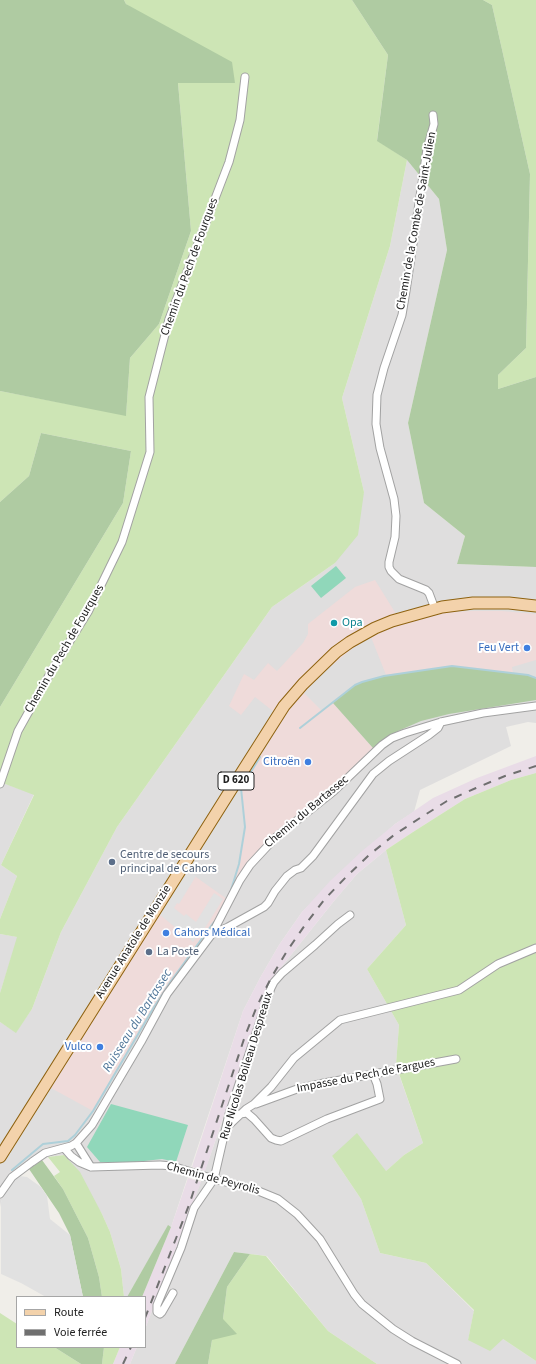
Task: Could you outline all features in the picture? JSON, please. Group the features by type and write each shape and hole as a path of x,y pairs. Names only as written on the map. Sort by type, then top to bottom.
{"main road":[{"name":"Avenue Anatole de Monzie","path":"0,1157 284,706 303,684 336,652 350,642 375,628 392,621 435,609 481,602 536,606"}],"street":[{"name":"Chemin du Pech de Fourques","path":"0,784 18,731 52,670 88,612 122,542 150,452 149,397 170,319 229,162 240,120 245,77"},
{"name":"Chemin de la Combe de Saint-Julien","path":"433,115 434,124 427,149 402,315 384,368 377,395 376,424 380,448 390,479 396,516 395,537 389,567 399,579 430,593 435,609"},
{"name":"Chemin du Bartassec","path":"0,1194 12,1177 32,1162 45,1153 76,1143 92,1125 141,1042 167,994 212,934 240,880 250,865 276,837 334,791 382,745 405,733 440,722 483,713 536,706"},
{"path":"212,934 264,907 287,876 295,870 301,868 313,856 373,774 389,761 429,735 438,728 440,722"},
{"name":"Rue Nicolas Boileau Despreaux","path":"214,1179 229,1114 274,982 295,961 350,915"},
{"path":"226,1128 272,1087 294,1058 340,1020 459,990 498,964 536,948"},
{"name":"Impasse du Pech de Fargues","path":"254,1104 297,1089 456,1059"},
{"path":"240,1114 247,1113 271,1138 281,1141 327,1119 380,1099 373,1074"},
{"path":"76,1143 91,1167"},
{"name":"Chemin de Peyrolis","path":"64,1148 78,1162 91,1167 172,1166 267,1194 285,1204 297,1214 323,1243 354,1294 362,1304 393,1329 412,1341 457,1364"},
{"path":"173,1293 162,1312 160,1314 157,1312 158,1305 194,1208 214,1179"}],"shaded area":[{"path":"407,160 439,199 447,250 408,423 424,503 465,536 457,564 536,567 536,723 528,722 506,727 511,746 420,790 414,812 395,824 302,912 279,945 243,1011 171,1227 168,1226 128,1296 124,1296 121,1269 110,1232 102,1214 64,1155 48,1157 19,1176 9,1186 0,1207 0,1022 16,1032 32,1009 61,932 117,827 272,607 335,563 364,492 342,398 390,246"},
{"path":"375,580 401,622 434,613 502,611 536,614 536,660 512,667 513,673 452,666 386,675 371,637 352,649 323,673 304,693 322,711 333,703 373,748 340,781 264,844 252,857 232,886 239,864 245,827 241,788 283,719 255,697 241,715 229,706 244,674 254,680 268,663 277,671 303,643 308,634 308,624 355,587"},
{"path":"536,756 536,773 511,780 465,799 386,850 357,874 334,901 283,965 271,984 259,1012 205,1171 192,1167 243,1011 279,945 302,912 330,881 362,851 395,824 433,798 477,778"},
{"path":"0,782 34,794 1,865 17,876 0,919"},
{"path":"386,850 406,925 367,969 399,1025 396,1066 423,1143 404,1155 386,1171 332,1156 361,1199 380,1253 426,1263 474,1311 468,1340 503,1339 536,1361 536,1364 377,1364 328,1331 267,1256 234,1252 175,1364 130,1364 137,1348 146,1348 146,1326 192,1206 259,1012 271,984 283,965 357,874"},
{"path":"186,870 227,899 217,919 171,981 154,1007 93,1111 51,1088"},
{"path":"186,870 196,876 179,904 177,903 174,908 184,916 186,914 196,922 214,893 223,899 205,928 193,942 159,914"},
{"path":"0,934 18,937 0,993"},
{"path":"19,1176 27,1177 41,1187 47,1196 50,1219 70,1235 83,1296 44,1296 1,1274 1,1202 9,1185"},
{"path":"188,1178 201,1182 146,1326 146,1296 142,1296 171,1227"},
{"path":"120,1348 137,1348 130,1364 113,1364"}],"green space":[{"path":"0,0 124,0 126,4 232,62 235,83 178,83 191,231 159,324 130,358 126,416 0,391"},
{"path":"124,0 352,0 388,55 377,140 407,160 390,246 342,398 364,492 358,535 335,563 272,607 117,827 61,932 32,1009 16,1033 0,1022 0,993 17,937 0,934 0,919 17,876 1,865 34,795 0,782 0,707 123,503 131,451 41,433 29,476 0,502 0,391 126,415 130,358 159,324 191,231 178,83 235,83 126,4"},
{"path":"352,0 483,0 492,5 530,174 526,348 498,375 498,389 536,377 536,567 457,564 465,536 424,503 408,423 447,250 439,199 407,160 377,141 388,55"},
{"path":"483,0 536,0 536,377 498,389 498,375 526,348 530,174 492,5"},
{"path":"41,433 131,451 123,503 0,707 0,502 29,476"},
{"path":"336,566 346,578 321,598 311,586"},
{"path":"452,666 528,675 536,678 536,700 449,714 421,721 398,731 373,748 333,703 355,685 362,682 384,676"},
{"path":"536,773 536,1361 503,1339 490,1351 468,1340 474,1310 426,1263 380,1253 361,1199 332,1156 357,1133 386,1171 404,1155 423,1143 396,1065 399,1025 367,969 406,925 386,850 465,799 511,780"},
{"path":"111,1104 188,1125 176,1162 162,1159 127,1163 100,1162 87,1147"},
{"path":"64,1155 80,1172 110,1232 121,1269 124,1296 102,1296 99,1277 88,1238 63,1189 54,1176 60,1172 48,1157"},
{"path":"42,1160 63,1189 88,1238 99,1277 102,1296 83,1296 70,1235 59,1213 29,1169"},
{"path":"168,1225 171,1227 142,1296 128,1296"},
{"path":"234,1252 250,1254 227,1287 223,1319 237,1334 212,1340 208,1364 175,1364"},
{"path":"250,1254 266,1256 328,1331 377,1364 208,1364 212,1340 223,1319 227,1287"},
{"path":"0,1313 16,1323 16,1348 56,1348 81,1364 0,1364"},
{"path":"56,1348 104,1348 102,1364 81,1364"},
{"path":"104,1348 120,1348 113,1364 102,1364"}],"waterway":[{"name":"Ruisseau du Bartassec","path":"300,728 355,685 384,676 452,666 528,675 536,678"},
{"name":"Ruisseau du Bartassec","path":"231,890 239,864 245,827 241,788 260,757"},
{"name":"Ruisseau du Bartassec","path":"12,1170 43,1144 68,1141 75,1135 93,1111 154,1007 214,922"}],"railway":[{"path":"146,1315 189,1205 245,1036 257,1006 271,978 305,925 324,900 346,877 369,855 394,835 447,801 505,776 536,766"},
{"path":"123,1364 131,1348"}],"place":[{"name":"Opa","path":"334,623"},
{"name":"Feu Vert","path":"527,648"},
{"name":"Citroën","path":"308,762"},
{"name":"Centre de secours principal de Cahors","path":"112,862"},
{"name":"Cahors Médical","path":"166,933"},
{"name":"La Poste","path":"149,952"},
{"name":"Vulco","path":"100,1047"}]}
